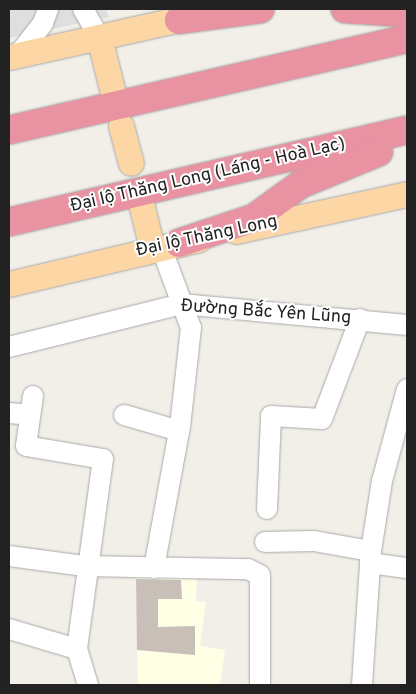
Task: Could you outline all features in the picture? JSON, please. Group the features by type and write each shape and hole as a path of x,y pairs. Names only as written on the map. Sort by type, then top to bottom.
{"highway":[{"path":"179,20 260,9"},
{"path":"345,9 407,13"},
{"path":"9,130 407,39"},
{"name":"Đại lộ Thăng Long (Láng - Hoà Lạc)","path":"9,222 407,130"},
{"path":"164,246 254,218 301,184 357,158 407,144"}],"main road":[{"path":"14,56 179,20 215,10"},
{"path":"99,37 113,93"},
{"path":"121,126 131,163"},
{"name":"Đại lộ Thăng Long","path":"9,284 164,246 407,194"},
{"path":"139,195 164,246"}],"street":[{"path":"14,56 43,24 48,9"},
{"path":"83,9 99,37"},
{"path":"154,568 180,431 191,328 180,304 164,246"},
{"name":"Đường Bắc Yên Lũng","path":"9,346 180,304 360,319 407,325"},
{"path":"267,510 271,416 322,419 360,319"},
{"path":"362,685 371,557 382,480 407,389"},
{"path":"9,413 32,406 26,446 104,459 85,566 76,649 88,685"},
{"path":"124,415 180,431"},
{"path":"265,542 314,541 407,568"},
{"path":"9,556 85,566 248,569 260,575 260,685"},
{"path":"9,629 76,649"}],"shaded area":[{"path":"9,9 106,9 109,17 9,38"},
{"path":"181,576 197,578 196,601 206,602 200,646 225,650 220,685 138,685 136,577"}],"building":[{"path":"136,579 181,580 182,599 158,599 158,627 195,626 195,655 137,650"}]}
